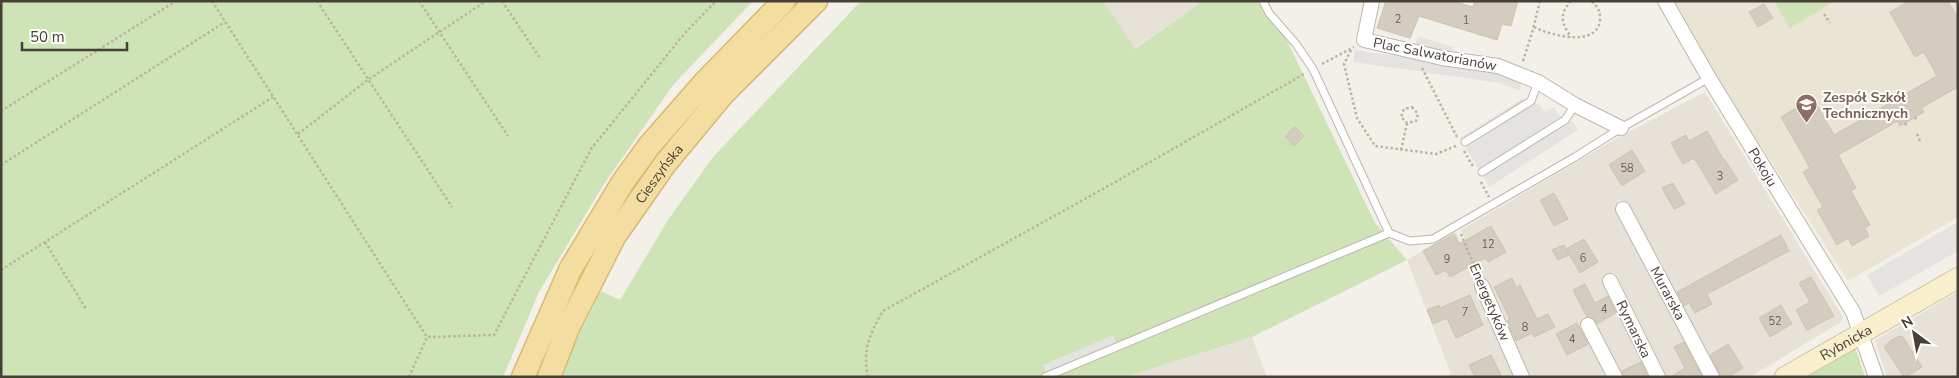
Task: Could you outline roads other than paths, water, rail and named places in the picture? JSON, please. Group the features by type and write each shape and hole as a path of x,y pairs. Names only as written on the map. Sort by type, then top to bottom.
{"main road":[{"name":"Cieszyńska","path":"523,377 571,268 623,182 649,146 704,82 784,1"},
{"name":"Cieszyńska","path":"549,377 568,328 614,238 665,164 723,94 816,1"}],"street":[{"name":"Plac Salwatorianów","path":"1372,1 1364,40 1442,58 1498,66 1538,82 1575,105 1621,128"},
{"name":"Pokoju","path":"1665,1 1709,78 1853,312 1876,377"},
{"name":"Murarska","path":"1623,209 1712,377"},
{"name":"Rybnicka","path":"1785,377 1958,278"},
{"name":"Rymarska","path":"1610,281 1658,377"},
{"name":"Energetyków","path":"1482,286 1522,377"},
{"path":"1588,325 1615,377"}],"lane":[{"path":"1263,1 1270,13 1314,69 1389,232 1410,241 1434,240 1458,227 1621,128 1709,78"},
{"path":"1463,143 1531,101 1538,82"},
{"path":"1479,174 1566,120 1575,105"},
{"path":"1045,377 1389,232"}],"place":[{"name":"Zespół Szkół Technicznych","path":"1807,124"}]}
